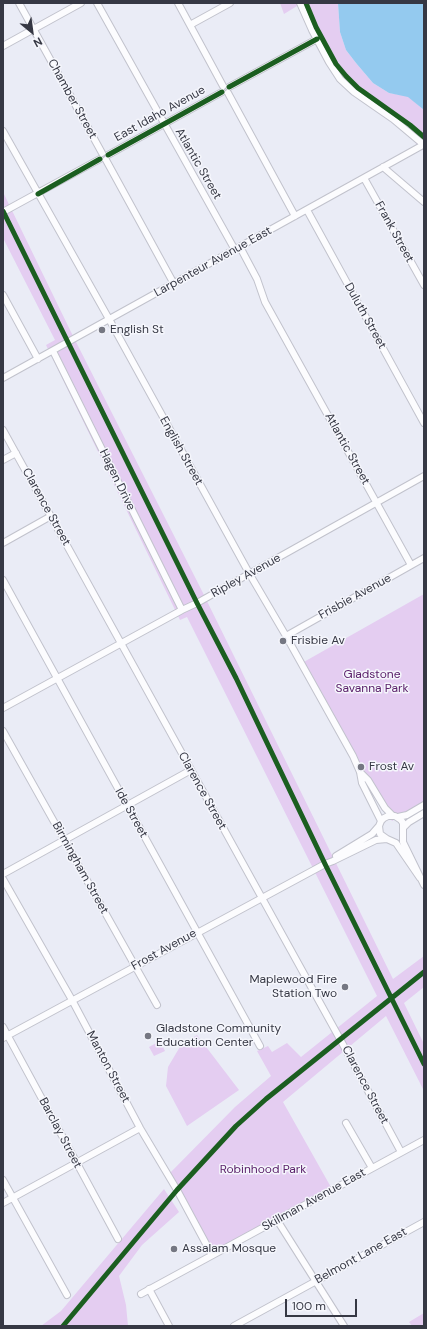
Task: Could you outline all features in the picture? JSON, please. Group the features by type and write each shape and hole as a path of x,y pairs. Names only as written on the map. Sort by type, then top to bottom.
{"street":[{"name":"Chamber Street","path":"19,3 174,284"},
{"path":"3,46 81,3"},
{"name":"Atlantic Street","path":"97,3 164,124 257,279 265,302 411,566"},
{"path":"178,3 295,216"},
{"path":"190,25 230,3"},
{"path":"300,3 317,40 333,69 344,83 354,92 393,119 424,145"},
{"name":"East Idaho Avenue","path":"3,212 317,40"},
{"name":"English Street","path":"3,130 249,573 353,756 360,772 362,783 380,823"},
{"name":"Larpenteur Avenue East","path":"3,378 424,145"},
{"path":"382,167 424,202"},
{"name":"Frank Street","path":"364,178 424,285"},
{"name":"Duluth Street","path":"307,210 424,423"},
{"path":"3,295 38,359"},
{"name":"Hagen Drive","path":"52,351 182,610"},
{"name":"Clarence Street","path":"3,430 402,1152"},
{"path":"3,460 16,453"},
{"name":"Ripley Avenue","path":"3,708 424,476"},
{"path":"3,543 51,516"},
{"name":"Frisbie Avenue","path":"286,636 424,558"},
{"name":"Ide Street","path":"3,580 56,679 260,1046"},
{"name":"Birmingham Street","path":"3,731 157,1005"},
{"path":"3,874 191,770"},
{"name":"English Street","path":"360,772 368,780 385,808 395,816"},
{"path":"424,805 407,815 388,816 380,823 380,834 399,846 424,885"},
{"path":"388,840 397,839 409,822 424,813"},
{"path":"395,816 401,820 403,842 420,878"},
{"name":"Frost Avenue","path":"325,864 332,858 372,834 380,823"},
{"name":"Frost Avenue","path":"5,1037 261,897 325,864 376,840 388,840"},
{"name":"Manton Street","path":"3,879 72,1000 140,1128 212,1255"},
{"name":"Barclay Street","path":"3,1027 5,1037 118,1239"},
{"path":"346,1123 372,1168"},
{"path":"3,1203 140,1128"},
{"name":"Skillman Avenue East","path":"141,1294 424,1140"},
{"path":"3,1180 67,1295"},
{"path":"276,1220 344,1326"},
{"name":"Belmont Lane East","path":"234,1326 424,1222"},
{"path":"149,1289 169,1326"}],"green space":[{"path":"280,3 302,3 284,14"},
{"path":"305,3 338,3 340,32 346,50 356,63 373,83 389,93 408,96 424,110 424,151 420,149 396,117 354,88 326,55"},
{"name":"Robinhood Park","path":"3,192 71,332 201,589 393,979 424,956 424,987 404,1003 424,1044 424,1091 386,1016 283,1102 332,1189 212,1255 168,1175 235,1107 271,1076 257,1051 268,1046 272,1052 287,1043 301,1057 377,996 187,617 180,620 46,345 55,340 3,238"},
{"name":"Gladstone Savanna Park","path":"424,594 424,803 392,821 302,663"},
{"path":"197,1035 239,1090 187,1126 166,1086 168,1067 181,1045"},
{"path":"160,1041 165,1051 154,1056 149,1047"},
{"path":"164,1189 179,1212 142,1245 119,1276 126,1305 128,1326 41,1326 61,1311"},
{"path":"424,1313 424,1326 412,1326 409,1322"}],"water":[{"path":"338,3 424,3 424,110 408,97 389,93 373,83 356,63 346,50 340,32"}],"cycle path":[{"path":"306,3 316,27 336,64 346,76 358,88 410,125 424,137"},
{"path":"229,87 317,39"},
{"path":"108,155 222,92"},
{"path":"38,194 100,159"},
{"path":"3,211 197,603 236,678 325,864 424,1064"},
{"path":"63,1326 177,1190 236,1126 266,1099 424,972"}],"place":[{"name":"English St","path":"102,330"},
{"name":"Frisbie Av","path":"283,641"},
{"name":"Frost Av","path":"361,767"},
{"name":"Maplewood Fire Station Two","path":"345,987"},
{"name":"Gladstone Community Education Center","path":"148,1036"},
{"name":"Assalam Mosque","path":"174,1249"}]}
